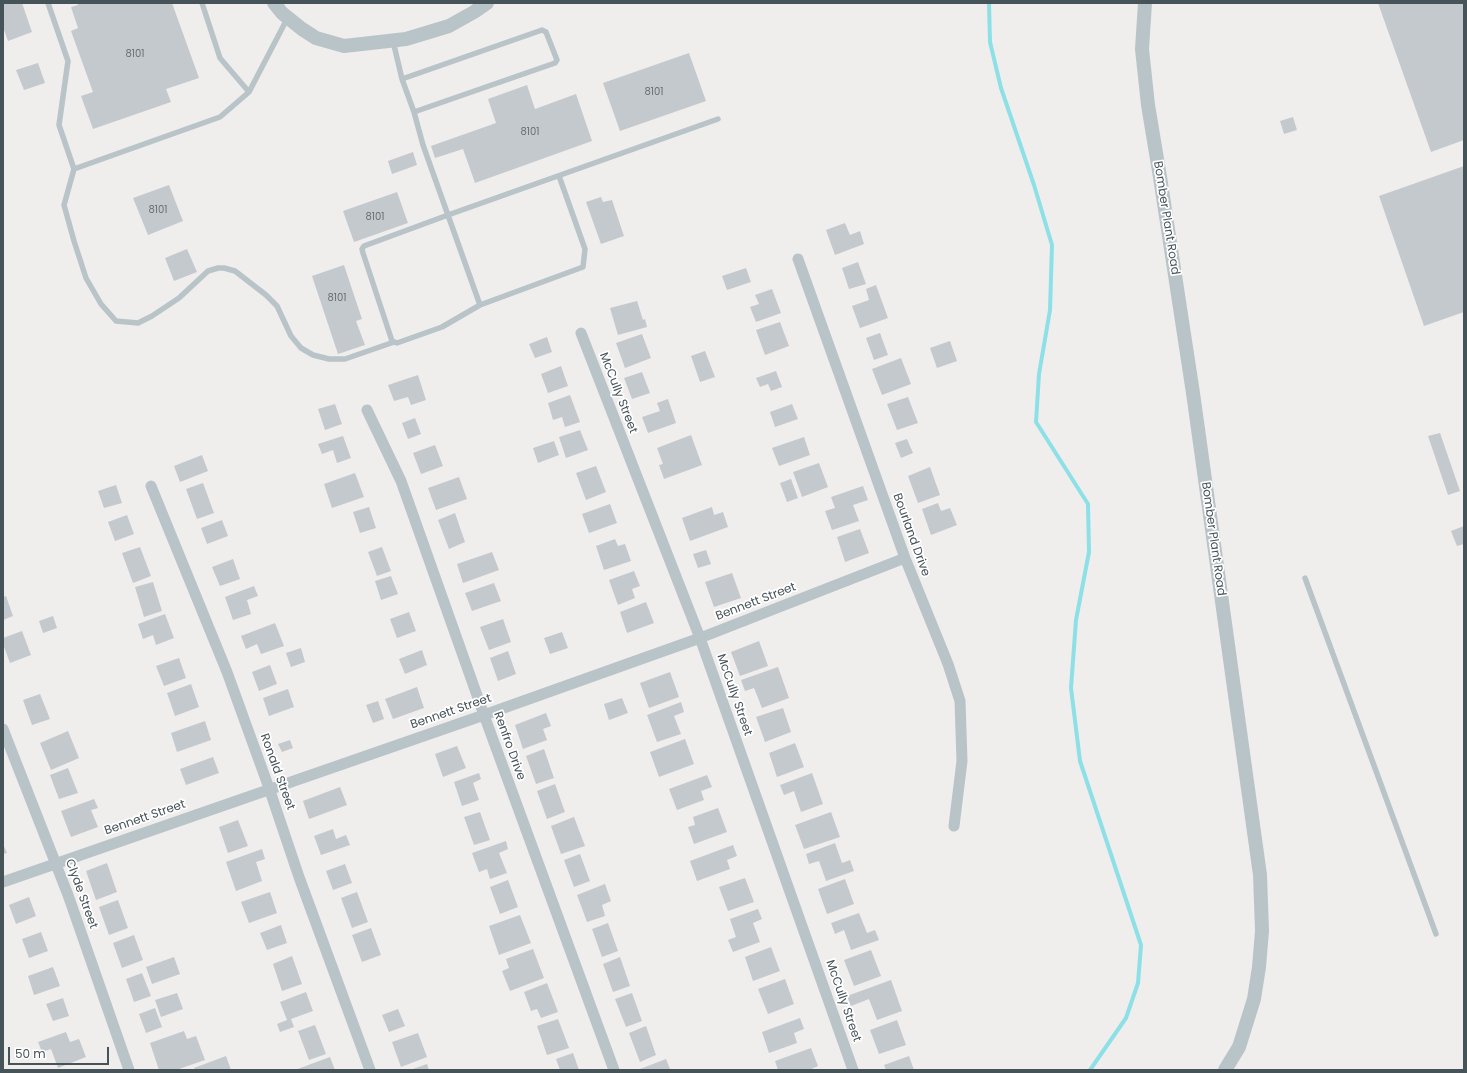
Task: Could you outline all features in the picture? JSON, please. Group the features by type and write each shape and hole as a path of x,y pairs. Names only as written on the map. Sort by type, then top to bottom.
{"street":[{"path":"274,3 288,18 316,38 344,46 406,39 449,26 487,3"},
{"name":"Bomber Plant Road","path":"1145,3 1142,49 1148,105 1192,385 1260,874 1262,932 1254,999 1238,1047 1226,1070"},
{"name":"Bourland Drive","path":"798,259 905,558 948,664 960,701 962,761 954,826"},
{"name":"McCully Street","path":"581,333 700,638 853,1070"},
{"name":"Renfro Drive","path":"367,410 401,481 484,715 614,1070"},
{"name":"Ronald Street","path":"151,486 227,672 299,877 370,1070"},
{"name":"Bennett Street","path":"3,882 56,862 484,715 700,638 905,558"},
{"name":"Clyde Street","path":"3,729 56,862 129,1070"}],"lane":[{"path":"48,3 68,61 59,126 74,169 64,205 86,278 101,304 116,321 138,323 152,316 179,298 208,271 218,268 235,271 266,295 277,306 291,336 301,348 313,356 329,359 345,359 394,342 397,343 442,327 480,305 583,267 585,249 559,176"},
{"path":"202,3 220,58 249,92"},
{"path":"74,169 220,117 249,92 288,18"},
{"path":"402,79 542,30 546,32 557,60 555,63 414,112"},
{"path":"392,41 402,79 414,112 423,145 480,305"},
{"path":"394,342 392,341 362,249 364,246 718,120"},
{"path":"1305,578 1436,934"}],"building":[{"path":"3,3 22,3 32,32 8,41 3,27"},
{"path":"77,3 172,3 199,78 166,89 171,102 93,129 81,96 93,92 71,31 78,28 71,7 78,5"},
{"path":"1378,3 1464,3 1464,140 1431,152"},
{"path":"689,53 706,101 620,131 603,83"},
{"path":"38,63 45,83 24,90 16,70"},
{"path":"527,85 535,109 576,94 592,141 475,183 463,149 435,158 431,146 496,123 488,99"},
{"path":"1293,117 1297,130 1284,134 1280,121"},
{"path":"413,152 417,165 392,174 388,161"},
{"path":"1464,166 1464,312 1424,326 1379,196"},
{"path":"169,185 183,221 148,235 133,198"},
{"path":"397,192 408,223 354,242 343,211"},
{"path":"601,197 603,202 612,200 624,236 601,244 586,202"},
{"path":"845,223 850,235 860,231 864,244 835,255 826,230"},
{"path":"187,249 197,272 174,281 165,258"},
{"path":"858,262 866,284 849,289 842,268"},
{"path":"344,265 362,319 356,321 365,345 338,354 312,276"},
{"path":"746,268 751,282 727,290 722,276"},
{"path":"876,285 888,318 860,328 852,306 869,300 866,289"},
{"path":"772,289 781,313 756,322 750,307 759,304 755,295"},
{"path":"637,301 643,320 645,319 647,327 618,335 610,308"},
{"path":"780,322 789,346 765,355 756,330"},
{"path":"880,333 888,355 874,360 866,338"},
{"path":"642,334 651,358 625,368 616,343"},
{"path":"547,337 552,352 535,358 529,344"},
{"path":"950,341 957,361 937,368 930,348"},
{"path":"705,351 715,377 700,382 691,356"},
{"path":"901,358 911,384 882,395 872,369"},
{"path":"561,366 568,386 548,393 541,374"},
{"path":"776,371 782,387 771,391 768,384 760,387 756,378"},
{"path":"642,372 650,393 632,399 624,378"},
{"path":"418,375 426,400 411,405 408,397 394,401 388,385"},
{"path":"570,395 580,422 565,427 562,417 553,420 548,403"},
{"path":"908,397 918,423 897,430 887,404"},
{"path":"668,399 676,423 648,433 642,417 660,411 657,403"},
{"path":"335,404 342,424 325,430 318,409"},
{"path":"792,404 798,419 775,427 770,412"},
{"path":"415,418 421,434 408,439 402,423"},
{"path":"580,430 588,450 566,458 559,437"},
{"path":"1440,433 1460,491 1448,495 1428,436"},
{"path":"691,435 702,465 664,479 659,465 663,464 657,448"},
{"path":"343,436 351,458 337,463 333,450 322,454 318,444"},
{"path":"804,437 810,455 779,466 772,448"},
{"path":"907,439 913,453 901,458 895,443"},
{"path":"554,441 559,455 538,463 533,448"},
{"path":"435,445 443,466 421,474 413,453"},
{"path":"202,455 208,471 180,482 174,466"},
{"path":"819,463 828,487 802,497 793,472"},
{"path":"596,466 606,492 586,500 576,473"},
{"path":"930,467 940,495 918,503 908,476"},
{"path":"355,473 364,497 332,508 324,484"},
{"path":"459,477 467,499 436,510 428,488"},
{"path":"791,479 798,498 787,502 780,483"},
{"path":"203,483 214,513 197,519 186,489"},
{"path":"116,485 122,503 104,508 98,491"},
{"path":"863,486 868,500 853,505 859,521 832,530 825,511 835,508 831,497"},
{"path":"938,503 941,511 950,508 957,525 931,535 922,509"},
{"path":"610,504 617,523 589,533 582,514"},
{"path":"369,507 376,528 360,533 353,512"},
{"path":"712,507 714,515 723,512 728,527 690,541 682,518"},
{"path":"455,513 465,542 449,549 438,520"},
{"path":"127,515 134,534 115,541 108,522"},
{"path":"222,520 228,536 207,544 201,528"},
{"path":"1464,526 1464,544 1457,546 1451,531"},
{"path":"860,529 869,553 845,562 837,537"},
{"path":"615,539 618,546 625,544 631,561 604,570 596,546"},
{"path":"140,547 151,576 133,583 122,553"},
{"path":"382,547 391,571 377,576 368,552"},
{"path":"706,550 711,564 698,568 693,554"},
{"path":"492,552 499,570 463,583 457,564"},
{"path":"233,559 240,579 220,586 212,567"},
{"path":"634,571 640,586 632,589 635,598 618,605 609,580"},
{"path":"732,573 741,598 714,607 705,582"},
{"path":"391,576 398,594 381,600 375,581"},
{"path":"153,582 162,611 144,617 135,587"},
{"path":"494,583 501,601 472,611 465,593"},
{"path":"254,586 258,596 247,600 251,614 233,620 225,597"},
{"path":"6,596 13,616 3,620 3,597"},
{"path":"646,602 654,623 627,633 620,612"},
{"path":"409,612 416,631 397,638 390,619"},
{"path":"165,614 174,638 156,645 153,635 143,639 138,624"},
{"path":"53,616 57,628 43,633 39,621"},
{"path":"503,619 511,642 489,650 480,627"},
{"path":"275,623 284,646 261,654 257,644 246,649 241,636"},
{"path":"22,631 31,655 10,663 3,644 3,638"},
{"path":"562,632 568,648 550,654 544,638"},
{"path":"759,641 768,666 740,676 731,652"},
{"path":"301,648 305,662 291,667 286,653"},
{"path":"422,650 427,665 405,674 399,659"},
{"path":"508,651 516,674 498,681 490,658"},
{"path":"179,658 186,678 164,686 156,666"},
{"path":"270,665 277,684 259,691 252,672"},
{"path":"778,667 789,698 762,708 754,688 745,691 741,680"},
{"path":"670,672 679,697 649,708 640,683"},
{"path":"191,684 199,707 175,716 167,693"},
{"path":"417,687 424,708 393,719 385,699"},
{"path":"288,689 294,707 269,716 263,698"},
{"path":"40,694 50,719 32,725 23,700"},
{"path":"622,698 628,713 609,720 604,704"},
{"path":"378,701 384,719 373,723 366,705"},
{"path":"681,702 684,712 674,716 681,734 657,742 647,715"},
{"path":"783,708 791,732 765,742 756,717"},
{"path":"546,713 551,726 543,729 547,740 523,749 515,725"},
{"path":"205,721 211,740 177,752 171,733"},
{"path":"68,731 79,758 51,770 40,743"},
{"path":"685,739 694,764 659,777 650,752"},
{"path":"290,740 293,748 282,752 278,744"},
{"path":"795,743 804,767 777,777 769,753"},
{"path":"457,746 466,768 443,777 435,754"},
{"path":"544,749 554,778 536,784 526,756"},
{"path":"213,757 219,773 186,785 180,769"},
{"path":"68,768 78,793 59,799 50,775"},
{"path":"479,773 481,779 473,783 479,800 462,806 454,782"},
{"path":"812,773 823,804 801,812 794,791 784,795 780,785"},
{"path":"707,775 712,787 701,791 704,800 677,810 669,789"},
{"path":"555,784 565,812 547,819 537,791"},
{"path":"340,787 347,805 309,819 303,801"},
{"path":"94,799 98,808 91,810 98,827 71,837 61,811"},
{"path":"718,808 727,832 694,844 688,827 695,825 693,817"},
{"path":"480,812 490,840 474,845 464,817"},
{"path":"831,812 840,837 804,849 795,825"},
{"path":"574,817 585,846 561,854 551,826"},
{"path":"238,820 248,846 228,853 219,827"},
{"path":"333,829 336,839 346,835 350,845 321,855 314,836"},
{"path":"506,841 508,849 499,853 507,873 490,879 487,869 479,872 472,853"},
{"path":"835,843 842,863 850,860 854,871 826,881 819,861 809,864 806,854"},
{"path":"3,844 7,853 3,854"},
{"path":"733,845 737,856 727,860 730,869 697,881 690,861"},
{"path":"262,849 265,859 256,862 262,881 236,891 226,862"},
{"path":"580,854 590,881 574,887 564,860"},
{"path":"107,863 117,892 96,900 86,871"},
{"path":"345,864 352,883 333,890 326,871"},
{"path":"745,878 754,902 728,911 719,887"},
{"path":"845,879 854,904 827,914 818,889"},
{"path":"508,880 518,907 500,914 490,887"},
{"path":"605,884 611,901 602,905 605,916 587,922 577,895"},
{"path":"270,892 277,913 249,923 241,902"},
{"path":"357,892 368,922 352,928 341,898"},
{"path":"29,897 36,916 16,924 9,905"},
{"path":"118,900 128,928 109,935 99,907"},
{"path":"758,909 762,919 753,923 760,942 733,952 728,940 736,937 730,919"},
{"path":"859,913 867,933 875,930 879,940 851,950 844,930 835,934 831,923"},
{"path":"520,915 531,943 499,955 489,926"},
{"path":"608,923 618,951 602,957 592,929"},
{"path":"281,925 287,943 267,950 260,933"},
{"path":"371,928 381,955 362,962 352,935"},
{"path":"41,932 48,951 29,958 22,939"},
{"path":"134,935 143,960 122,968 113,943"},
{"path":"771,947 780,971 753,981 745,957"},
{"path":"533,949 544,978 510,991 502,971 509,968 506,959"},
{"path":"871,950 881,976 854,986 844,960"},
{"path":"292,956 302,984 282,991 273,964"},
{"path":"174,957 180,974 152,984 146,967"},
{"path":"620,957 630,986 613,992 603,964"},
{"path":"53,967 60,986 34,995 28,976"},
{"path":"142,973 151,996 134,1002 126,979"},
{"path":"785,979 794,1004 768,1014 758,989"},
{"path":"891,980 902,1011 877,1020 869,999 851,1006 847,996"},
{"path":"547,983 558,1012 541,1018 537,1009 531,1011 524,992"},
{"path":"306,992 313,1011 291,1019 294,1027 280,1032 277,1024 287,1020 280,1002"},
{"path":"177,993 183,1009 161,1017 155,1000"},
{"path":"632,993 642,1021 626,1027 615,999"},
{"path":"63,998 69,1016 53,1021 46,1004"},
{"path":"155,1008 162,1027 146,1033 139,1014"},
{"path":"398,1009 405,1026 389,1032 382,1015"},
{"path":"800,1018 804,1029 794,1033 797,1043 769,1053 762,1032"},
{"path":"558,1019 569,1048 547,1055 537,1026"},
{"path":"897,1020 906,1045 879,1054 870,1030"},
{"path":"315,1025 326,1054 309,1060 298,1031"},
{"path":"646,1026 656,1055 640,1062 629,1033"},
{"path":"184,1031 187,1039 196,1036 205,1060 176,1070 159,1070 150,1043"},
{"path":"66,1032 70,1042 79,1039 86,1057 58,1068 51,1049 42,1052 38,1042"},
{"path":"418,1033 427,1057 401,1067 392,1042"},
{"path":"811,1048 818,1066 809,1070 778,1070 775,1061"},
{"path":"573,1053 579,1070 560,1070 556,1059"},
{"path":"226,1056 231,1070 195,1070 194,1068"},
{"path":"909,1056 914,1070 886,1070 884,1065"},
{"path":"330,1057 335,1070 295,1070"},
{"path":"666,1059 670,1069 640,1070 640,1069"},
{"path":"427,1064 429,1070 410,1070"}],"waterway":[{"path":"989,3 990,42 1001,88 1034,185 1052,245 1050,310 1039,374 1036,422 1088,504 1089,552 1076,620 1071,688 1080,761 1141,945 1138,983 1126,1018 1090,1070"}]}
